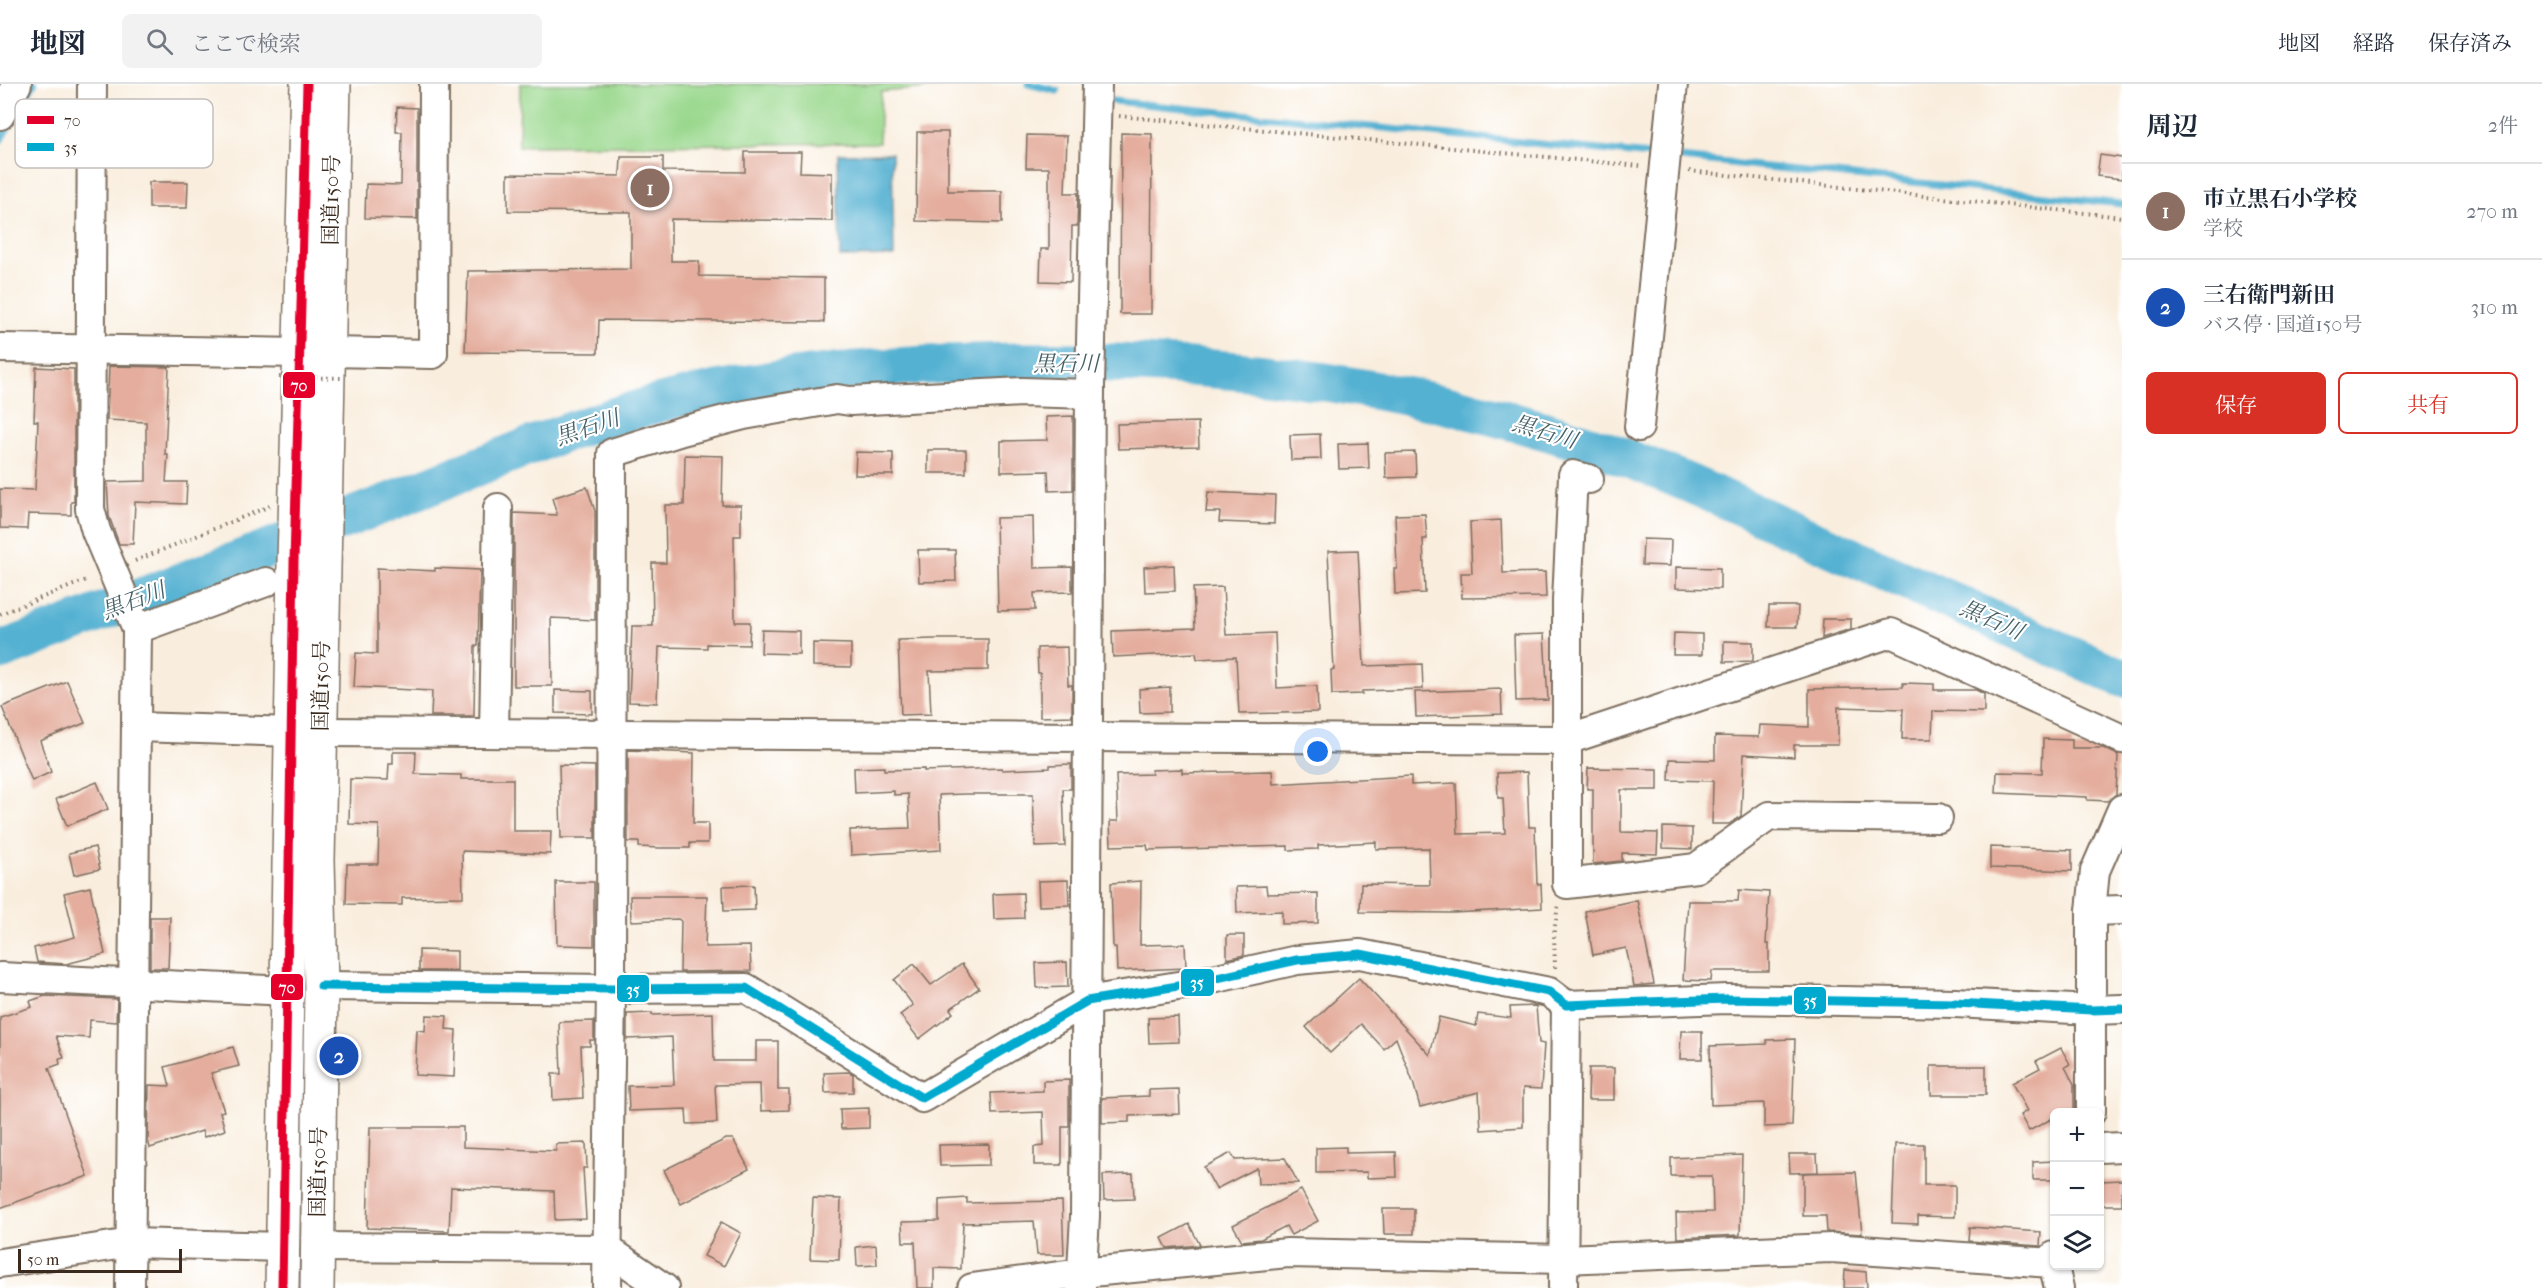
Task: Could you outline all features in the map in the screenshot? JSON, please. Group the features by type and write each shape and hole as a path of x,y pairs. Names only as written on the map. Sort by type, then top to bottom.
{"highway":[{"name":"国道150号","path":"307,84 325,361"},
{"name":"国道150号","path":"282,1288 286,991 306,732 308,557 299,499 325,361 334,84"},
{"name":"国道150号","path":"306,732 318,860 321,986 317,1288"}],"street":[{"path":"0,115 18,84"},
{"path":"0,348 92,349 325,361 433,354 434,84"},
{"path":"1081,1281 1085,1216 1090,389 1097,84"},
{"path":"1639,427 1673,84"},
{"path":"92,168 90,509 137,629 130,1288"},
{"path":"607,1288 611,989 612,453 744,415 837,399 850,401 1090,389"},
{"path":"1590,479 1573,475 1567,600 1567,884 1696,868 1770,816 1938,818"},
{"path":"494,733 498,508"},
{"path":"137,629 266,582"},
{"path":"136,727 306,732 1567,740 1891,633 2122,739"},
{"path":"2091,1108 2091,911 2095,871 2122,809"},
{"path":"2091,911 2122,910"},
{"path":"321,986 746,988 922,1098 1087,1002 1190,984 1297,960 1360,954 1549,992 1566,1005 1727,999 2122,1009"},
{"path":"0,977 286,991"},
{"path":"1563,1288 1566,1005"},
{"path":"2104,1148 2122,1147"},
{"path":"0,1263 131,1243 283,1247"},
{"path":"317,1247 607,1249 664,1288"},
{"path":"972,1288 1081,1281 1288,1253 1564,1259 1832,1248 2050,1269"}],"path":[{"path":"1097,114 1665,161 2122,217"},
{"path":"279,377 325,361"},
{"path":"0,614 265,510 299,499"},
{"path":"1566,1005 1555,970 1554,933 1558,905 1567,884"}],"green space":[{"path":"520,84 940,84 940,87 881,92 879,143 519,146"}],"water":[{"path":"892,153 894,256 840,257 838,154"}],"building":[{"path":"397,107 417,108 417,219 365,218 366,184 401,185 402,132 396,132"},
{"path":"917,132 948,132 948,191 1002,191 1002,223 916,221"},
{"path":"1121,133 1152,134 1151,314 1120,314"},
{"path":"1027,135 1067,136 1065,193 1078,193 1077,226 1072,226 1071,282 1040,281 1041,249 1049,249 1049,168 1026,168"},
{"path":"745,152 801,152 800,172 832,173 832,221 671,219 671,261 699,261 699,276 824,278 824,322 599,320 598,353 465,352 468,271 631,269 631,212 508,211 508,174 620,176 621,157 663,157 663,171 745,172"},
{"path":"2100,155 2122,158 2122,179 2097,176"},
{"path":"149,182 188,182 187,208 149,208"},
{"path":"109,366 169,367 166,482 187,482 186,504 135,502 133,544 119,544 109,516 107,482 146,481 146,422 107,420"},
{"path":"36,367 74,369 74,502 71,502 71,515 28,514 27,529 0,528 0,489 35,490 38,421 34,421"},
{"path":"1073,416 1073,490 1049,491 1048,471 1001,472 1001,441 1047,440 1046,417"},
{"path":"1198,422 1199,447 1118,449 1117,424"},
{"path":"1320,434 1321,459 1291,460 1290,435"},
{"path":"1368,443 1369,468 1339,469 1338,444"},
{"path":"928,450 966,450 966,473 928,473"},
{"path":"856,452 893,453 893,475 855,475"},
{"path":"1415,452 1416,477 1386,478 1385,453"},
{"path":"685,455 723,456 722,505 741,505 741,536 734,536 735,622 750,622 749,645 707,644 707,648 659,647 657,703 629,702 632,626 653,626 652,563 666,563 665,505 684,505"},
{"path":"587,487 595,511 595,620 551,618 552,686 514,686 514,513 557,515 552,498"},
{"path":"1208,492 1275,495 1274,524 1219,522 1220,512 1206,512"},
{"path":"1425,514 1427,539 1423,539 1425,593 1395,594 1394,569 1397,569 1395,515"},
{"path":"1033,517 1034,568 1072,567 1072,592 1034,593 1035,610 998,611 996,518"},
{"path":"1501,520 1503,573 1545,572 1546,597 1462,598 1461,573 1472,573 1470,522"},
{"path":"1643,539 1671,540 1670,566 1642,565"},
{"path":"918,550 955,550 956,581 919,582"},
{"path":"1358,550 1364,666 1422,664 1423,689 1362,691 1362,694 1332,695 1331,670 1334,670 1328,551"},
{"path":"1174,565 1175,591 1145,592 1144,567"},
{"path":"1676,567 1720,568 1720,589 1676,588"},
{"path":"377,568 435,571 435,568 480,570 478,646 475,646 474,716 431,716 432,691 354,687 356,653 377,654"},
{"path":"1223,587 1226,635 1275,633 1277,688 1317,686 1318,712 1239,714 1236,657 1197,659 1196,653 1113,657 1112,631 1195,628 1193,588"},
{"path":"1769,606 1798,606 1797,627 1768,627"},
{"path":"1823,619 1851,619 1851,629 1822,638"},
{"path":"762,630 799,631 799,654 761,653"},
{"path":"1674,633 1702,634 1702,655 1673,655"},
{"path":"1544,634 1548,700 1516,701 1514,635"},
{"path":"988,639 988,670 929,671 931,714 901,715 898,640"},
{"path":"1724,641 1753,642 1753,661 1724,662"},
{"path":"813,643 851,644 851,667 813,666"},
{"path":"1067,647 1068,685 1072,685 1072,716 1040,717 1040,673 1038,673 1037,648"},
{"path":"67,681 85,723 40,741 51,772 32,781 2,707"},
{"path":"1903,683 1934,684 1934,690 1976,690 1984,694 1984,712 1933,711 1932,739 1902,739 1903,709 1838,707 1838,745 1794,745 1794,757 1744,754 1741,816 1729,824 1712,824 1713,781 1669,780 1670,759 1715,760 1715,736 1759,737 1760,725 1809,727 1809,689 1903,687"},
{"path":"1170,687 1170,712 1140,713 1139,689"},
{"path":"1501,689 1502,714 1416,717 1415,692"},
{"path":"555,690 592,691 592,714 555,713"},
{"path":"2043,739 2072,740 2072,748 2103,748 2118,755 2116,794 2108,801 2087,800 2087,797 1996,793 1997,772 2042,773"},
{"path":"628,750 694,753 693,823 708,823 708,843 690,843 690,848 660,848 639,847 639,842 628,842"},
{"path":"393,752 416,752 415,774 461,775 461,779 513,779 513,831 551,831 550,854 462,851 463,897 402,898 402,905 346,904 347,864 378,864 379,825 349,824 350,779 388,780 389,764 393,764"},
{"path":"1071,764 1071,789 1063,789 1065,846 1035,847 1033,794 939,795 941,850 851,855 850,830 910,828 908,794 894,795 894,791 855,793 854,768 884,767 884,770 924,769 924,771 1002,768 1002,770 1050,768 1050,765"},
{"path":"559,765 595,766 595,838 561,838"},
{"path":"1588,768 1658,769 1658,790 1621,790 1621,832 1658,833 1657,854 1622,853 1622,861 1593,864 1593,789 1587,789"},
{"path":"1182,769 1182,773 1272,771 1273,784 1411,776 1411,785 1456,783 1458,834 1505,833 1503,798 1498,798 1497,773 1527,772 1529,827 1535,827 1537,884 1541,884 1542,908 1453,913 1360,912 1361,884 1430,885 1429,848 1376,849 1376,842 1318,845 1318,849 1288,850 1288,846 1148,850 1147,845 1111,846 1110,821 1118,821 1116,775 1152,774 1151,770"},
{"path":"97,782 108,809 67,826 56,799"},
{"path":"1663,827 1692,828 1692,849 1663,848"},
{"path":"95,847 100,869 74,875 69,853"},
{"path":"1990,847 2072,850 2072,871 1990,868"},
{"path":"1068,880 1069,905 1039,906 1038,881"},
{"path":"1141,881 1140,945 1185,944 1186,968 1117,971 1116,947 1113,947 1111,883"},
{"path":"556,882 594,882 594,946 557,945"},
{"path":"754,885 755,910 724,911 723,886"},
{"path":"1266,886 1267,894 1318,893 1318,923 1282,924 1282,911 1237,913 1236,887"},
{"path":"90,887 105,954 66,964 37,962 34,948 75,937 64,893"},
{"path":"1739,890 1769,892 1766,944 1769,944 1769,971 1712,971 1711,981 1683,980 1688,901 1738,901"},
{"path":"1023,893 1024,918 994,919 993,894"},
{"path":"630,896 707,896 705,947 750,946 751,971 680,972 681,921 678,919 631,921"},
{"path":"1637,900 1654,984 1634,986 1626,948 1593,955 1585,911"},
{"path":"150,917 170,917 168,968 150,968"},
{"path":"1227,935 1244,935 1244,955 1227,959"},
{"path":"419,950 457,951 457,971 419,971"},
{"path":"1067,962 1068,987 1037,988 1036,963"},
{"path":"914,964 931,985 962,964 979,988 950,1009 953,1013 919,1039 900,1015 913,1005 894,980"},
{"path":"1359,978 1430,1055 1439,1017 1476,1026 1478,1014 1511,1018 1510,1007 1536,1006 1539,1043 1544,1044 1541,1089 1523,1088 1523,1127 1481,1130 1479,1092 1420,1107 1396,1038 1384,1049 1361,1024 1330,1053 1306,1027"},
{"path":"45,996 117,999 116,1022 90,1020 89,1038 56,1036 64,1058 59,1059 60,1064 49,1068 88,1176 0,1208 0,1017 32,1007 30,1001"},
{"path":"652,1013 652,1015 713,1013 714,1061 756,1061 756,1041 778,1041 778,1090 789,1090 789,1110 761,1111 760,1084 715,1085 717,1123 687,1124 686,1109 629,1111 628,1086 674,1085 672,1037 627,1039 627,1014"},
{"path":"426,1015 447,1016 446,1029 456,1030 454,1077 415,1075 417,1030 425,1031"},
{"path":"1178,1017 1179,1042 1149,1043 1148,1018"},
{"path":"594,1021 594,1040 590,1040 590,1046 581,1046 583,1098 553,1100 552,1074 561,1074 559,1022"},
{"path":"1681,1031 1702,1031 1702,1059 1680,1059"},
{"path":"1795,1039 1792,1126 1764,1127 1764,1103 1711,1105 1710,1046 1767,1044 1767,1040"},
{"path":"233,1047 239,1066 211,1073 224,1111 220,1112 225,1130 204,1137 202,1131 150,1148 148,1140 149,1085 170,1086 165,1067"},
{"path":"2061,1048 2070,1064 2065,1067 2074,1084 2074,1108 2050,1108 2050,1120 2029,1131 2020,1115 2027,1111 2012,1083 2040,1068 2036,1061"},
{"path":"1931,1066 1986,1066 1986,1095 1931,1095"},
{"path":"1589,1068 1614,1068 1614,1100 1588,1100"},
{"path":"849,1072 853,1074 853,1092 825,1093 824,1073"},
{"path":"1069,1080 1069,1127 1062,1127 1062,1165 1034,1165 1034,1147 1044,1146 1043,1112 992,1114 991,1093 1043,1091 1043,1081"},
{"path":"1179,1089 1180,1114 1129,1116 1129,1122 1102,1123 1102,1098 1149,1096 1149,1090"},
{"path":"869,1108 869,1128 841,1129 840,1109"},
{"path":"370,1127 463,1127 463,1147 556,1151 556,1144 586,1143 587,1168 583,1168 586,1219 555,1220 554,1191 451,1187 449,1231 367,1228"},
{"path":"726,1139 733,1139 749,1169 681,1204 664,1170"},
{"path":"989,1144 989,1165 940,1166 939,1145"},
{"path":"1895,1144 1924,1144 1924,1185 1955,1185 1955,1217 1918,1216 1918,1224 1892,1223"},
{"path":"1346,1147 1346,1153 1396,1152 1397,1177 1367,1178 1367,1172 1316,1173 1316,1148"},
{"path":"1231,1153 1235,1160 1285,1158 1298,1183 1258,1184 1257,1168 1216,1189 1204,1167"},
{"path":"1789,1154 1817,1154 1818,1172 1790,1173"},
{"path":"1742,1155 1740,1235 1677,1238 1676,1213 1713,1212 1712,1176 1671,1176 1671,1158"},
{"path":"2050,1161 2050,1180 2033,1180 2033,1162"},
{"path":"1856,1172 1862,1234 1827,1232 1826,1216 1803,1216 1803,1173"},
{"path":"1133,1174 1134,1199 1104,1200 1103,1175"},
{"path":"2122,1180 2122,1205 2104,1205 2104,1181"},
{"path":"1301,1190 1318,1221 1291,1235 1286,1226 1261,1239 1242,1241 1233,1225"},
{"path":"813,1198 841,1199 839,1260 810,1259"},
{"path":"967,1198 967,1203 1062,1201 1064,1255 1037,1255 1034,1221 963,1223 961,1269 934,1268 934,1288 917,1288 915,1242 903,1242 902,1222 939,1221 939,1200"},
{"path":"1383,1209 1414,1209 1414,1234 1384,1234"},
{"path":"721,1222 741,1233 724,1266 704,1256"},
{"path":"1189,1224 1200,1245 1167,1248 1162,1238"},
{"path":"1970,1227 2041,1232 2040,1246 1969,1241"},
{"path":"876,1245 877,1265 857,1266 856,1247"},
{"path":"1845,1270 1866,1272 1867,1288 1844,1288"}],"waterway":[{"path":"25,99 34,84"},
{"path":"1028,84 1057,91"},
{"path":"1113,101 1660,156"},
{"path":"0,141 14,117"},
{"path":"1671,157 2122,204"},
{"name":"黒石川","path":"0,651 550,439 649,406 760,382 872,368 1028,362 1108,363 1266,374 1345,385 1501,418 1578,441 1693,485 2122,678"}],"transit line":[{"name":"70","path":"282,1288 294,562 307,84"},
{"name":"35","path":"321,986 746,988 922,1098 1087,1001 1190,984 1297,960 1360,954 1549,992 1566,1005 1727,999 2122,1009"}],"place":[{"name":"市立黒石小学校","path":"650,188"},
{"name":"三右衛門新田","path":"339,1056"}]}
